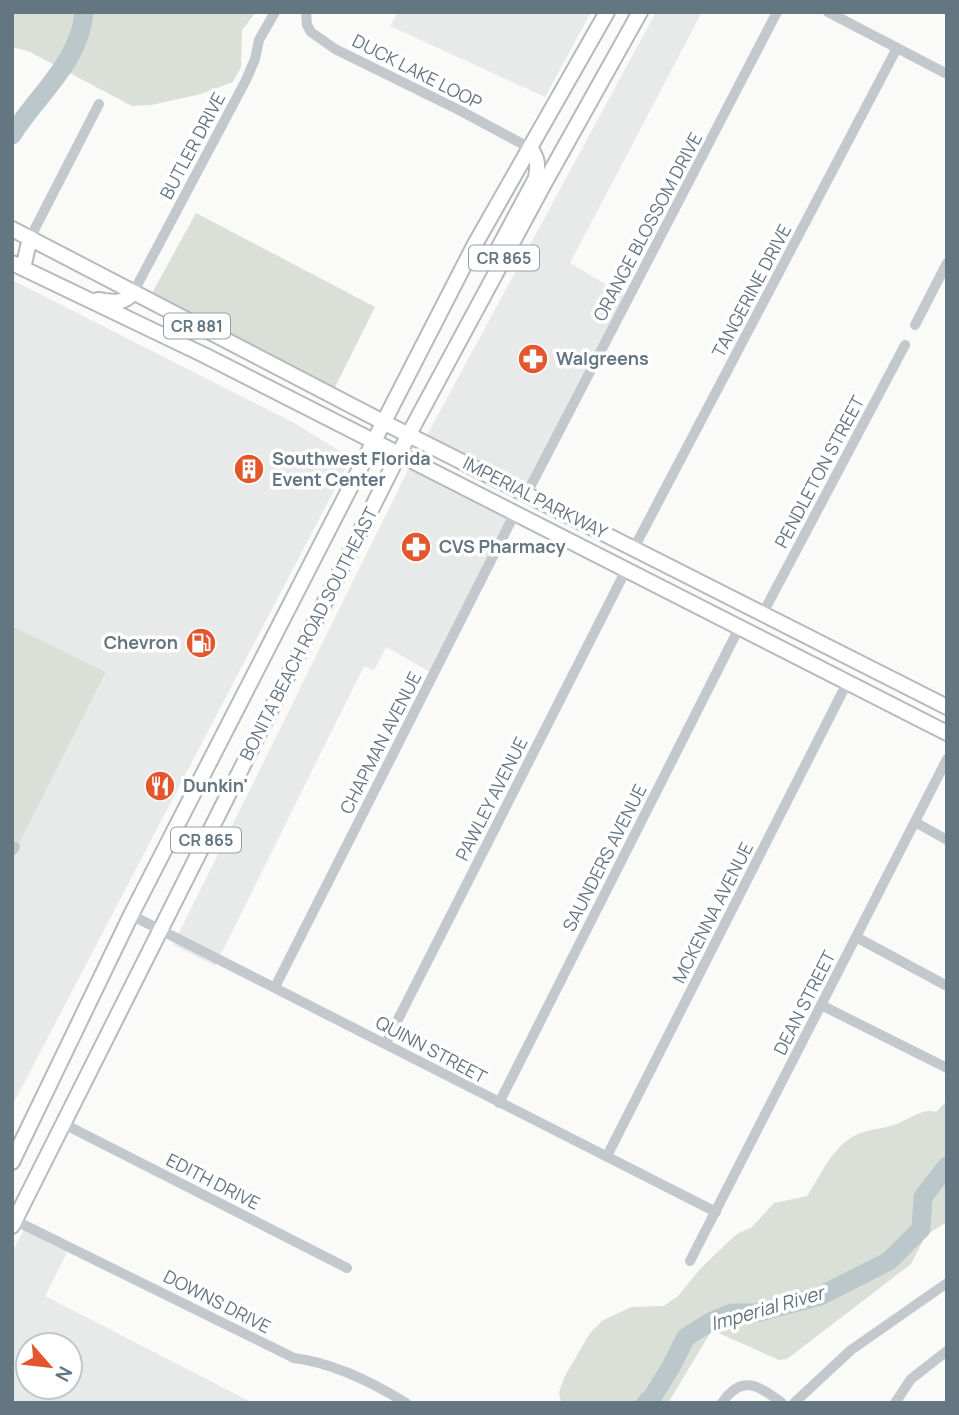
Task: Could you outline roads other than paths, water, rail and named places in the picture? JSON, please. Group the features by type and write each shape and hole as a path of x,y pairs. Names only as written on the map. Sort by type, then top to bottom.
{"main road":[{"name":"BONITA BEACH ROAD SOUTHEAST","path":"12,1162 131,915 373,441 474,246 607,12"},
{"name":"BONITA BEACH ROAD SOUTHEAST","path":"13,1220 64,1124 409,435 640,12"},
{"path":"493,278 497,251 536,178 538,166 536,156 530,148"},
{"name":"IMPERIAL PARKWAY","path":"12,229 383,422 947,707"},
{"path":"18,266 30,239"},
{"name":"IMPERIAL PARKWAY","path":"18,266 204,355 947,733"},
{"path":"83,297 118,303 126,301 133,293"}],"street":[{"name":"BUTLER DRIVE","path":"133,293 246,80 259,40 275,12"},
{"name":"DUCK LAKE LOOP","path":"306,12 307,24 312,32 335,49 530,148"},
{"name":"ORANGE BLOSSOM DRIVE","path":"526,495 778,12"},
{"path":"828,12 947,74"},
{"name":"TANGERINE DRIVE","path":"635,548 897,48"},
{"path":"30,239 99,104"},
{"path":"915,325 946,266"},
{"name":"PENDLETON STREET","path":"763,612 905,345"},
{"name":"CHAPMAN AVENUE","path":"275,987 515,513"},
{"name":"PAWLEY AVENUE","path":"386,1043 626,570"},
{"name":"SAUNDERS AVENUE","path":"499,1103 739,628"},
{"name":"MCKENNA AVENUE","path":"607,1156 848,683"},
{"name":"DEAN STREET","path":"691,1261 947,760"},
{"path":"915,822 947,840"},
{"name":"QUINN STREET","path":"131,915 716,1212"},
{"path":"856,937 947,986"},
{"path":"821,1005 947,1068"},
{"name":"EDITH DRIVE","path":"64,1124 347,1268"},
{"name":"DOWNS DRIVE","path":"13,1220 281,1352 357,1377 407,1403"},
{"path":"794,1403 852,1350 947,1283"},
{"path":"895,1403 911,1379 947,1351"},
{"path":"726,1398 734,1388 745,1384 756,1386 782,1403"}],"waterway":[{"path":"12,135 75,47 84,12"},
{"name":"Imperial River","path":"646,1403 672,1365 686,1337 712,1321 732,1313 756,1313 820,1296 889,1261 921,1229 923,1197 947,1166"}],"place":[{"name":"Walgreens","path":"533,359"},
{"name":"Southwest Florida Event Center","path":"249,469"},
{"name":"CVS Pharmacy","path":"416,547"},
{"name":"Chevron","path":"201,643"},
{"name":"Dunkin'","path":"160,786"}]}
